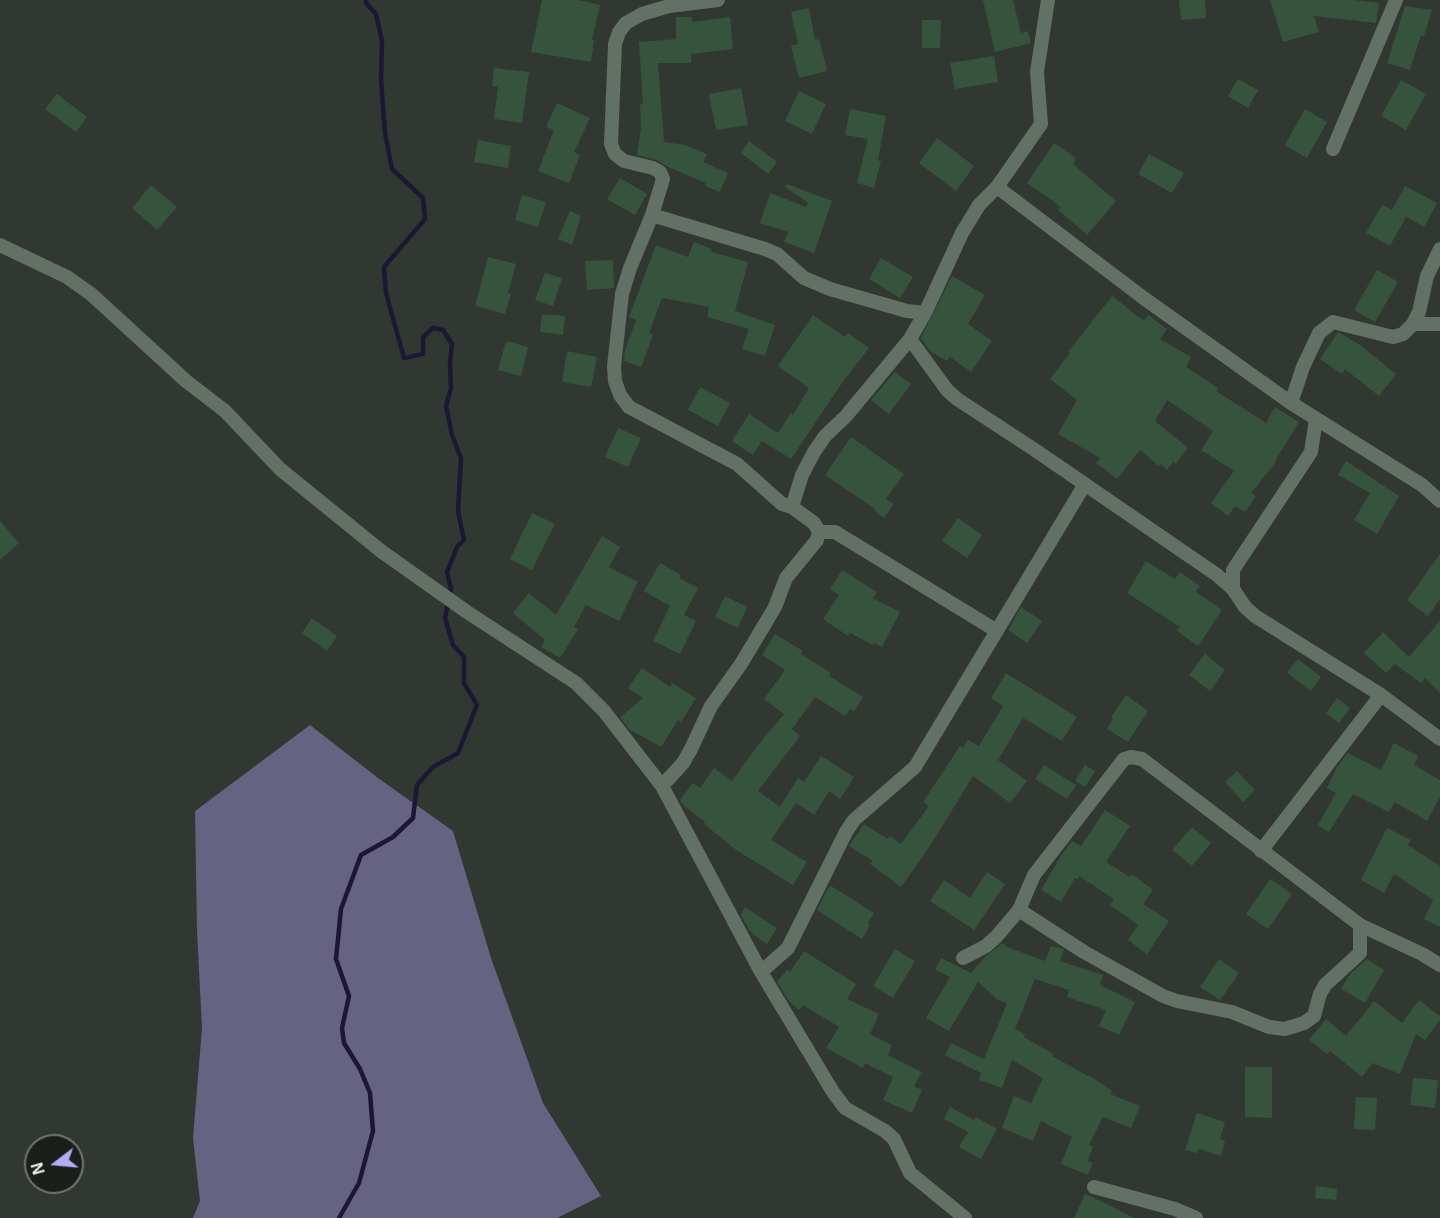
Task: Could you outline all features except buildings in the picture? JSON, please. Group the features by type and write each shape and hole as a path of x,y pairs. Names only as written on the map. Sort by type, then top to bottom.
{"street":[{"path":"662,786 683,763 711,706 741,664 775,607 786,578 817,540 819,532 814,523 792,507 782,504 737,464 629,407 620,395 615,381 614,366 622,294 663,179 660,172 653,168 624,161 615,154 611,144 615,44 619,32 626,23 655,9 718,0"},
{"path":"792,507 802,475 814,452 825,436 846,416 910,339 925,313 962,233 979,205 997,187 1041,124 1037,72 1048,0"},
{"path":"1333,149 1396,0"},
{"path":"997,187 1145,299 1291,403 1422,485 1440,501"},
{"path":"652,215 765,249 777,254 804,278 830,289 907,311 925,313"},
{"path":"0,245 68,277 91,294 186,381 225,411 280,469 381,550 467,612 576,683 604,711 662,786 760,972 845,1108 885,1131 894,1139 910,1173 966,1218"},
{"path":"1291,403 1303,367 1319,333 1334,322 1393,337 1403,334 1413,324 1419,312 1431,264 1440,249"},
{"path":"1413,324 1440,324"},
{"path":"910,339 947,390 957,399 1217,575 1233,589 1245,607 1255,616 1381,695 1440,739"},
{"path":"1233,589 1233,570 1307,461 1311,452 1316,419"},
{"path":"760,972 788,948 854,820 915,766 1085,484"},
{"path":"819,532 835,532 997,631"},
{"path":"1217,575 1233,570"},
{"path":"1261,851 1381,695"},
{"path":"963,958 986,946 1018,910 1034,875 1124,759 1131,757 1142,759 1360,925 1440,965"},
{"path":"1018,910 1084,952 1163,996 1232,1012 1269,1027 1285,1029 1304,1023 1314,1016 1325,985 1360,953 1360,925"},
{"path":"1094,1187 1175,1209 1196,1218"}],"shaded area":[{"path":"310,725 378,778 453,831 491,958 543,1103 601,1196 557,1218 193,1218 200,1201 193,1138 202,1028 197,931 195,811"}],"waterway":[{"path":"339,1218 359,1183 373,1131 370,1093 360,1069 344,1043 342,1028 349,996 336,959 341,909 361,855 393,837 413,818 417,785 433,767 458,753 477,705 464,683 464,657 453,645 445,618 451,589 447,572 457,547 464,540 458,511 461,458 452,435 446,406 451,388 452,344 443,330 433,328 423,337 423,354 404,358 386,293 384,267 425,219 423,198 392,169 385,133 381,80 382,41 376,14 366,0"}]}
